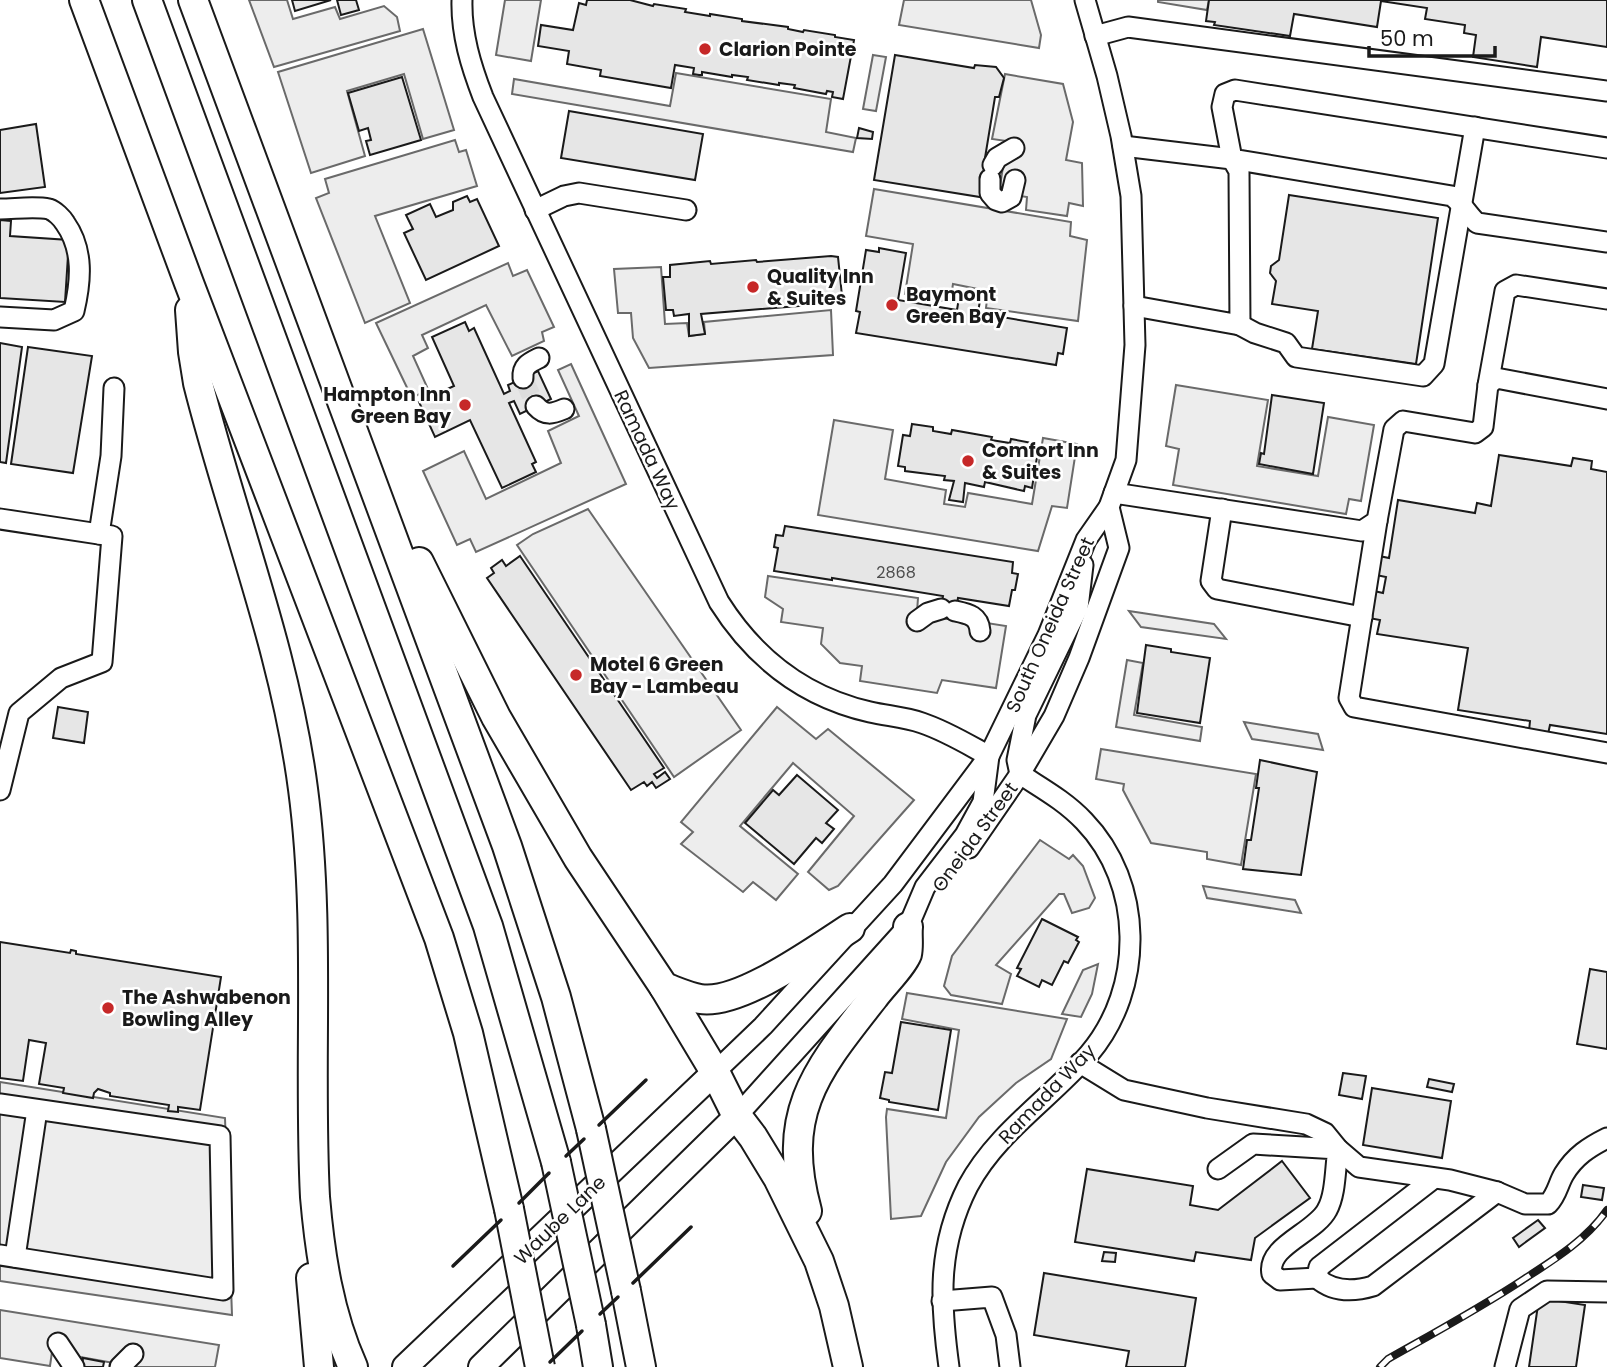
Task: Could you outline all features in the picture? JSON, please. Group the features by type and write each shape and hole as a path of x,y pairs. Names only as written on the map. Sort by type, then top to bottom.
{"highway":[{"path":"84,0 439,938 468,1033 509,1209 540,1367"},
{"path":"147,0 488,926 556,1162 592,1325 598,1367"},
{"path":"194,0 507,846 556,997 591,1129 640,1367"},
{"path":"189,283 192,352 198,383 283,682 303,786 311,886 313,1166 318,1230 332,1305 354,1367"},
{"path":"308,306 328,335 403,527 442,612 496,717 578,858 664,987 737,1116 778,1178 819,1261"},
{"path":"848,1367 800,1182 798,1131 811,1086 846,1032 906,955 908,927"},
{"path":"664,987 701,999 729,995 765,982 850,928"},
{"path":"318,1230 311,1273 319,1367"}],"main road":[{"name":"Waube Lane","path":"405,1367 715,1073"},
{"path":"481,1367 737,1116"}],"street":[{"name":"Ramada Way","path":"462,0 465,40 471,68 482,97 719,602 734,627 778,671 808,690 839,704 926,724 945,731 989,756"},
{"name":"South Oneida Street","path":"715,1073 763,1026 893,884 989,756 1048,635 1086,540 1112,500 1126,453 1135,345 1131,196 1107,76 1085,0"},
{"path":"1095,36 1128,27 1607,92"},
{"path":"1240,325 1239,171 1232,159 1222,107 1225,94 1236,90 1607,148"},
{"path":"1134,306 1240,325 1286,343 1296,357 1423,376 1434,364 1475,127"},
{"path":"1123,146 1232,159 1452,196 1462,203 1468,215 1477,223 1607,242"},
{"path":"1014,148 997,158 992,172 990,192 996,200 1002,202 1011,197 1014,180"},
{"path":"535,210 564,196 579,193 686,210"},
{"path":"0,209 50,209 62,218 72,233 79,258 80,285 74,311 54,320 0,317"},
{"path":"1607,299 1516,285 1505,291 1483,427 1475,433 1403,421 1394,429 1349,698 1354,707 1607,753"},
{"path":"523,378 527,364 539,358"},
{"path":"1488,385 1496,378 1607,399"},
{"path":"0,790 19,713 61,678 102,662 114,388"},
{"path":"536,406 542,413 551,415 564,409"},
{"path":"1112,500 1222,509 1362,531 1377,521"},
{"name":"Oneida Street","path":"737,1116 908,927 986,826 1020,775 1054,716 1065,691 1119,548 1112,500"},
{"path":"1222,509 1211,581 1217,589 1362,617"},
{"path":"0,519 106,535"},
{"path":"1020,775 1017,760 1026,715 1078,608 1086,540"},
{"path":"917,621 928,613 948,610 974,617 979,623 980,631"},
{"path":"908,927 925,887 965,835 983,802 989,756"},
{"name":"Ramada Way","path":"949,1367 942,1301 943,1266 948,1238 969,1186 1004,1137 1080,1063 1106,1031 1119,1005 1131,951 1125,895 1110,857 1086,822 1064,801 1020,775"},
{"path":"1080,1063 1124,1090 1207,1108 1306,1124 1325,1133 1338,1149 1360,1167 1433,1178 1497,1192 1525,1204 1548,1204 1554,1198 1565,1174 1584,1149 1607,1139"},
{"path":"0,1104 220,1136 223,1290 8,1256 37,1110"},
{"path":"1218,1169 1253,1144 1338,1149"},
{"path":"1338,1149 1328,1209 1318,1222 1273,1259 1270,1266 1272,1275 1280,1280 1317,1278 1326,1286 1356,1292 1373,1286 1497,1192"},
{"path":"1317,1278 1319,1267 1433,1178"},
{"path":"1505,1367 1520,1309 1547,1291 1607,1292"},
{"path":"942,1301 992,1297 1006,1335 1010,1367"},
{"path":"58,1343 74,1367"}],"shaded area":[{"path":"249,0 287,0 293,19 335,7 340,19 384,6 397,17 400,31 274,67"},
{"path":"505,0 541,0 531,61 496,55"},
{"path":"904,0 1031,0 1041,35 1039,48 899,25"},
{"path":"1158,0 1209,0 1207,10"},
{"path":"423,29 454,130 423,139 404,74 347,91 365,156 311,173 278,72"},
{"path":"873,55 886,57 876,111 863,109"},
{"path":"676,73 831,99 826,132 856,138 853,152 512,94 514,79 670,106"},
{"path":"1005,74 1063,84 1073,122 1066,160 1082,163 1083,206 1069,203 1067,216 1026,210 1027,197 1007,194 1000,186 1007,141 992,139"},
{"path":"455,140 459,152 466,150 477,186 375,216 410,303 365,323 316,198 329,193 325,179"},
{"path":"874,189 1071,222 1070,236 1087,240 1078,321 986,308 988,291 953,284 950,302 905,294 913,244 866,236"},
{"path":"508,263 513,276 527,270 554,327 542,332 544,341 512,356 486,305 422,335 428,348 413,356 428,389 412,398 376,323"},
{"path":"661,267 665,324 687,323 689,336 705,334 704,322 831,310 833,355 649,368 633,338 631,313 618,313 614,269"},
{"path":"571,364 626,484 476,552 470,539 457,545 423,471 464,451 486,499 561,463 548,431 579,416 558,370"},
{"path":"1176,385 1268,400 1257,466 1318,476 1328,417 1374,425 1361,501 1349,499 1346,514 1173,485 1179,449 1166,446"},
{"path":"834,420 893,430 885,479 946,490 944,504 965,507 968,493 1032,504 1043,438 1077,444 1067,508 1052,506 1038,551 818,515"},
{"path":"588,509 741,730 674,777 517,545 533,534"},
{"path":"768,576 918,598 917,612 1006,626 996,688 942,680 937,693 860,681 862,666 840,663 821,644 823,628 781,622 783,609 765,597"},
{"path":"1129,611 1214,624 1226,639 1141,627"},
{"path":"1127,660 1143,663 1134,715 1202,727 1200,741 1116,727"},
{"path":"777,707 816,739 828,729 914,800 838,886 829,890 808,872 854,816 793,763 740,826 798,874 776,900 753,882 743,892 681,844 693,832 681,822"},
{"path":"1244,722 1318,734 1323,750 1252,739"},
{"path":"1101,749 1256,774 1241,865 1207,859 1207,852 1151,843 1123,790 1124,784 1096,779"},
{"path":"1040,840 1069,859 1073,855 1083,866 1095,898 1089,908 1072,913 1064,894 1059,894 996,965 1011,974 1002,1004 951,995 944,986 952,956"},
{"path":"1203,886 1295,900 1301,913 1207,898"},
{"path":"1098,964 1092,994 1081,1017 1062,1014 1083,970"},
{"path":"907,993 1067,1019 1051,1059 1016,1083 979,1117 946,1162 921,1216 891,1219 887,1109 946,1118 959,1030 902,1019"},
{"path":"0,1082 225,1118 232,1315 0,1281"},
{"path":"0,1310 219,1345 215,1367 136,1367 52,1352 50,1366 0,1358"}],"building":[{"path":"292,0 331,0 295,11"},
{"path":"337,0 356,0 359,10 341,15"},
{"name":"Clarion Pointe","path":"587,0 630,0 653,6 686,9 685,12 742,19 854,40 843,99 832,97 833,92 827,91 826,94 794,88 795,85 747,80 748,77 702,72 702,75 693,74 694,68 675,65 671,88 600,76 601,70 567,64 569,51 538,46 541,25 573,30 579,3 586,5"},
{"path":"1209,0 1607,0 1607,47 1541,37 1537,67 1473,57 1476,35 1464,33 1465,25 1425,19 1427,8 1381,1 1377,27 1294,14 1290,36 1214,25 1215,22 1206,21"},
{"path":"895,55 974,68 975,65 996,67 1004,78 999,97 995,97 984,164 1000,166 998,180 983,178 980,197 874,180"},
{"path":"402,77 421,140 370,155 366,141 371,140 368,128 359,131 348,93"},
{"path":"569,111 703,134 695,180 561,158"},
{"path":"36,124 45,187 0,193 0,130"},
{"path":"859,128 873,132 872,139 857,138"},
{"path":"1289,195 1438,218 1416,364 1312,349 1318,311 1272,304 1276,281 1270,273 1271,266 1279,260"},
{"path":"467,196 470,202 477,199 499,246 426,280 404,233 413,229 406,215 430,204 436,217 453,210 453,202"},
{"path":"0,220 11,221 10,236 69,240 65,302 0,298"},
{"name":"Baymont Green Bay","path":"879,248 906,253 898,300 957,310 960,291 981,294 978,313 1067,328 1063,354 1058,353 1056,365 856,333 860,312 856,311 866,250 879,252"},
{"name":"Quality Inn & Suites","path":"838,257 842,296 835,296 835,303 701,314 705,334 689,336 689,314 674,316 673,310 666,310 663,277 670,277 670,265"},
{"name":"Hampton Inn Green Bay","path":"465,322 469,331 474,328 504,394 510,391 508,385 538,371 551,399 520,414 514,401 509,403 536,462 532,464 536,472 502,488 470,420 435,437 419,402 454,386 432,337"},
{"path":"0,343 22,347 6,463 0,462"},
{"path":"28,347 92,356 73,473 11,464"},
{"path":"1272,395 1324,403 1313,474 1259,464 1261,453 1264,454"},
{"name":"Comfort Inn & Suites","path":"912,424 933,427 933,431 951,434 952,430 992,437 991,440 1010,443 1011,439 1032,443 1030,455 1037,457 1032,488 1025,486 1024,491 985,482 984,487 965,483 963,502 949,500 954,481 944,480 945,476 905,471 905,467 898,466 903,435 910,436"},
{"path":"1499,455 1571,466 1573,458 1592,461 1591,469 1607,472 1607,734 1550,725 1548,734 1529,731 1530,721 1458,710 1468,648 1377,634 1380,620 1369,618 1374,591 1383,593 1386,577 1376,575 1379,556 1389,558 1398,500 1475,513 1477,503 1491,506"},
{"path":"785,526 1013,562 1012,573 1018,574 1015,590 1012,590 1009,606 958,598 954,620 939,617 943,596 774,571 778,548 774,547 776,535 783,536"},
{"path":"520,556 664,768 654,774 657,778 665,772 670,779 656,788 652,782 647,786 644,782 631,790 487,578 494,573 491,568 502,560 506,566"},
{"path":"1146,645 1210,658 1200,723 1137,713"},
{"path":"58,707 88,712 84,743 53,738"},
{"path":"1260,760 1317,772 1301,875 1243,869 1247,840 1251,840 1259,788 1256,788"},
{"path":"797,775 838,810 826,823 834,829 822,843 816,838 794,864 745,823 773,790 779,795"},
{"path":"1042,919 1078,937 1076,940 1079,942 1068,963 1064,961 1052,985 1042,980 1039,987 1017,976 1021,969 1017,968"},
{"name":"The Ashwabenon Bowling Alley","path":"0,942 70,953 71,950 76,951 76,954 221,977 200,1110 178,1107 178,1112 168,1111 169,1105 110,1096 110,1093 98,1089 93,1098 63,1093 64,1088 39,1084 46,1043 29,1040 23,1081 0,1078"},
{"path":"1590,969 1607,972 1607,1049 1577,1044"},
{"path":"901,1022 951,1030 938,1110 880,1098 885,1072 892,1073"},
{"path":"1343,1073 1366,1076 1362,1099 1339,1095"},
{"path":"1429,1079 1454,1084 1452,1092 1427,1087"},
{"path":"1372,1088 1451,1101 1442,1158 1363,1145"},
{"path":"1282,1161 1310,1198 1255,1238 1251,1260 1196,1252 1194,1261 1075,1242 1087,1169 1193,1186 1190,1205 1218,1210"},
{"path":"1583,1185 1604,1188 1602,1200 1581,1197"},
{"path":"1538,1220 1545,1228 1519,1247 1513,1238"},
{"path":"1104,1252 1116,1253 1115,1262 1102,1261"},
{"path":"1044,1273 1196,1298 1185,1367 1126,1367 1129,1351 1034,1335"},
{"path":"1539,1298 1585,1305 1576,1367 1529,1367"},
{"path":"83,1358 104,1362 103,1367 82,1367"}],"tunnel":[{"path":"523,378 536,406"}],"railway":[{"path":"1380,1367 1388,1359 1491,1300 1558,1256 1590,1231 1607,1210"}],"wall":[{"path":"599,1125 646,1080"},
{"path":"566,1156 584,1139"},
{"path":"519,1203 549,1173"},
{"path":"453,1266 501,1220"},
{"path":"633,1283 691,1227"},
{"path":"600,1314 618,1297"},
{"path":"550,1362 582,1331"}],"place":[{"name":"Clarion Pointe","path":"705,49"},
{"name":"Quality Inn & Suites","path":"753,287"},
{"name":"Baymont Green Bay","path":"892,305"},
{"name":"Hampton Inn Green Bay","path":"465,405"},
{"name":"Comfort Inn & Suites","path":"968,461"},
{"name":"Motel 6 Green Bay - Lambeau","path":"576,675"},
{"name":"The Ashwabenon Bowling Alley","path":"108,1008"}]}
